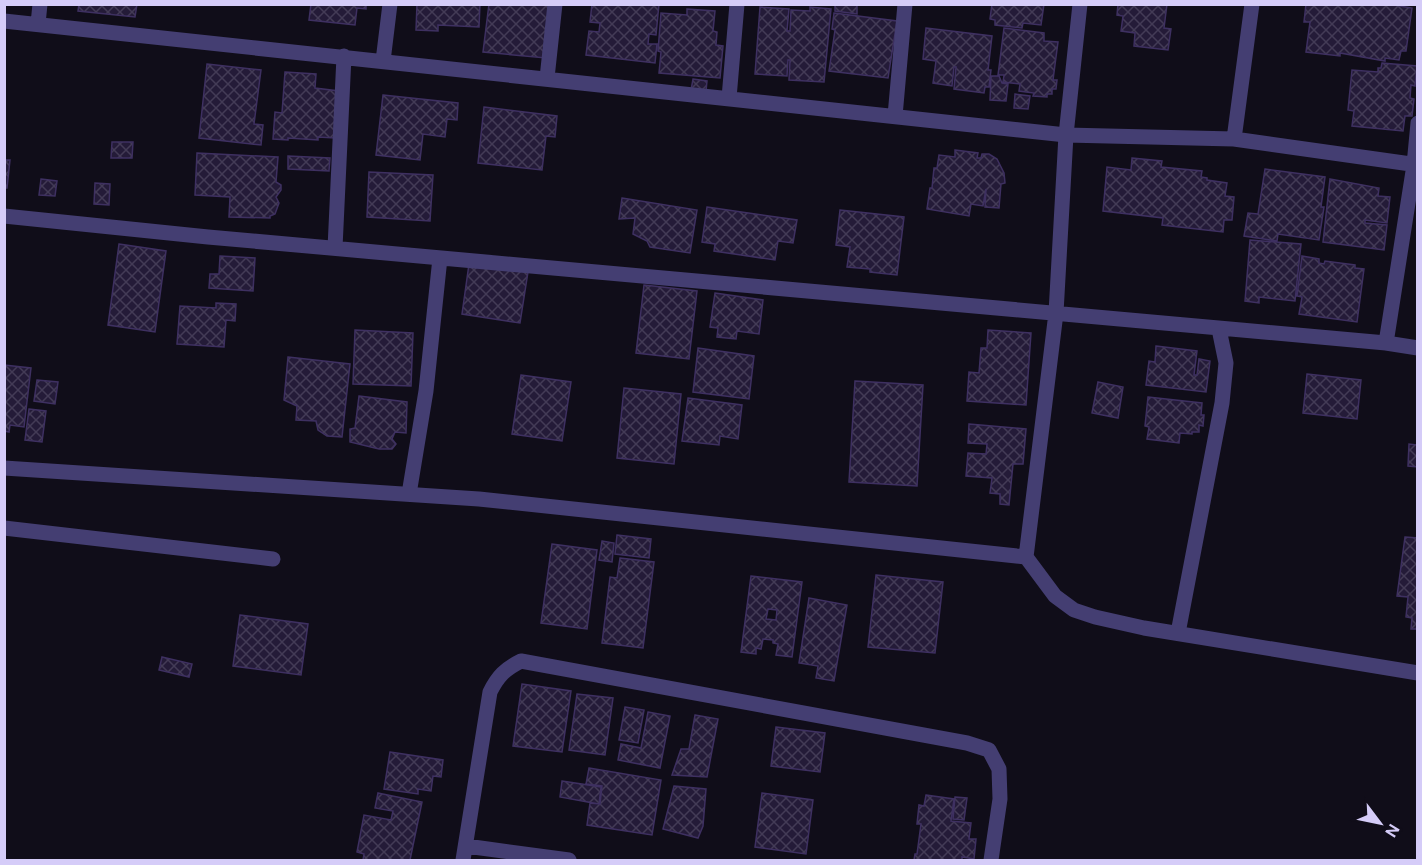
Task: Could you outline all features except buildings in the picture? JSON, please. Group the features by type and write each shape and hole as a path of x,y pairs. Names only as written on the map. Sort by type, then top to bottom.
{"street":[{"path":"38,24 40,4"},
{"path":"383,61 390,4"},
{"path":"547,78 555,4"},
{"path":"729,98 737,4"},
{"path":"895,116 906,4"},
{"path":"1080,4 1066,135 1056,313 1026,557 1055,596 1074,610 1095,617 1418,673"},
{"path":"1234,139 1252,4"},
{"path":"4,21 1066,135 1234,139 1416,165"},
{"path":"335,248 344,56"},
{"path":"1386,343 1416,165 1418,123"},
{"path":"4,216 440,258 1386,343 1418,348"},
{"path":"409,494 426,391 440,258"},
{"path":"1178,633 1222,403 1226,363 1219,329"},
{"path":"4,468 503,501 1026,557"},
{"path":"4,528 273,559"},
{"path":"569,861 464,853 490,692 505,669 522,661 967,743 989,750 999,769 1000,798 991,861"}]}
